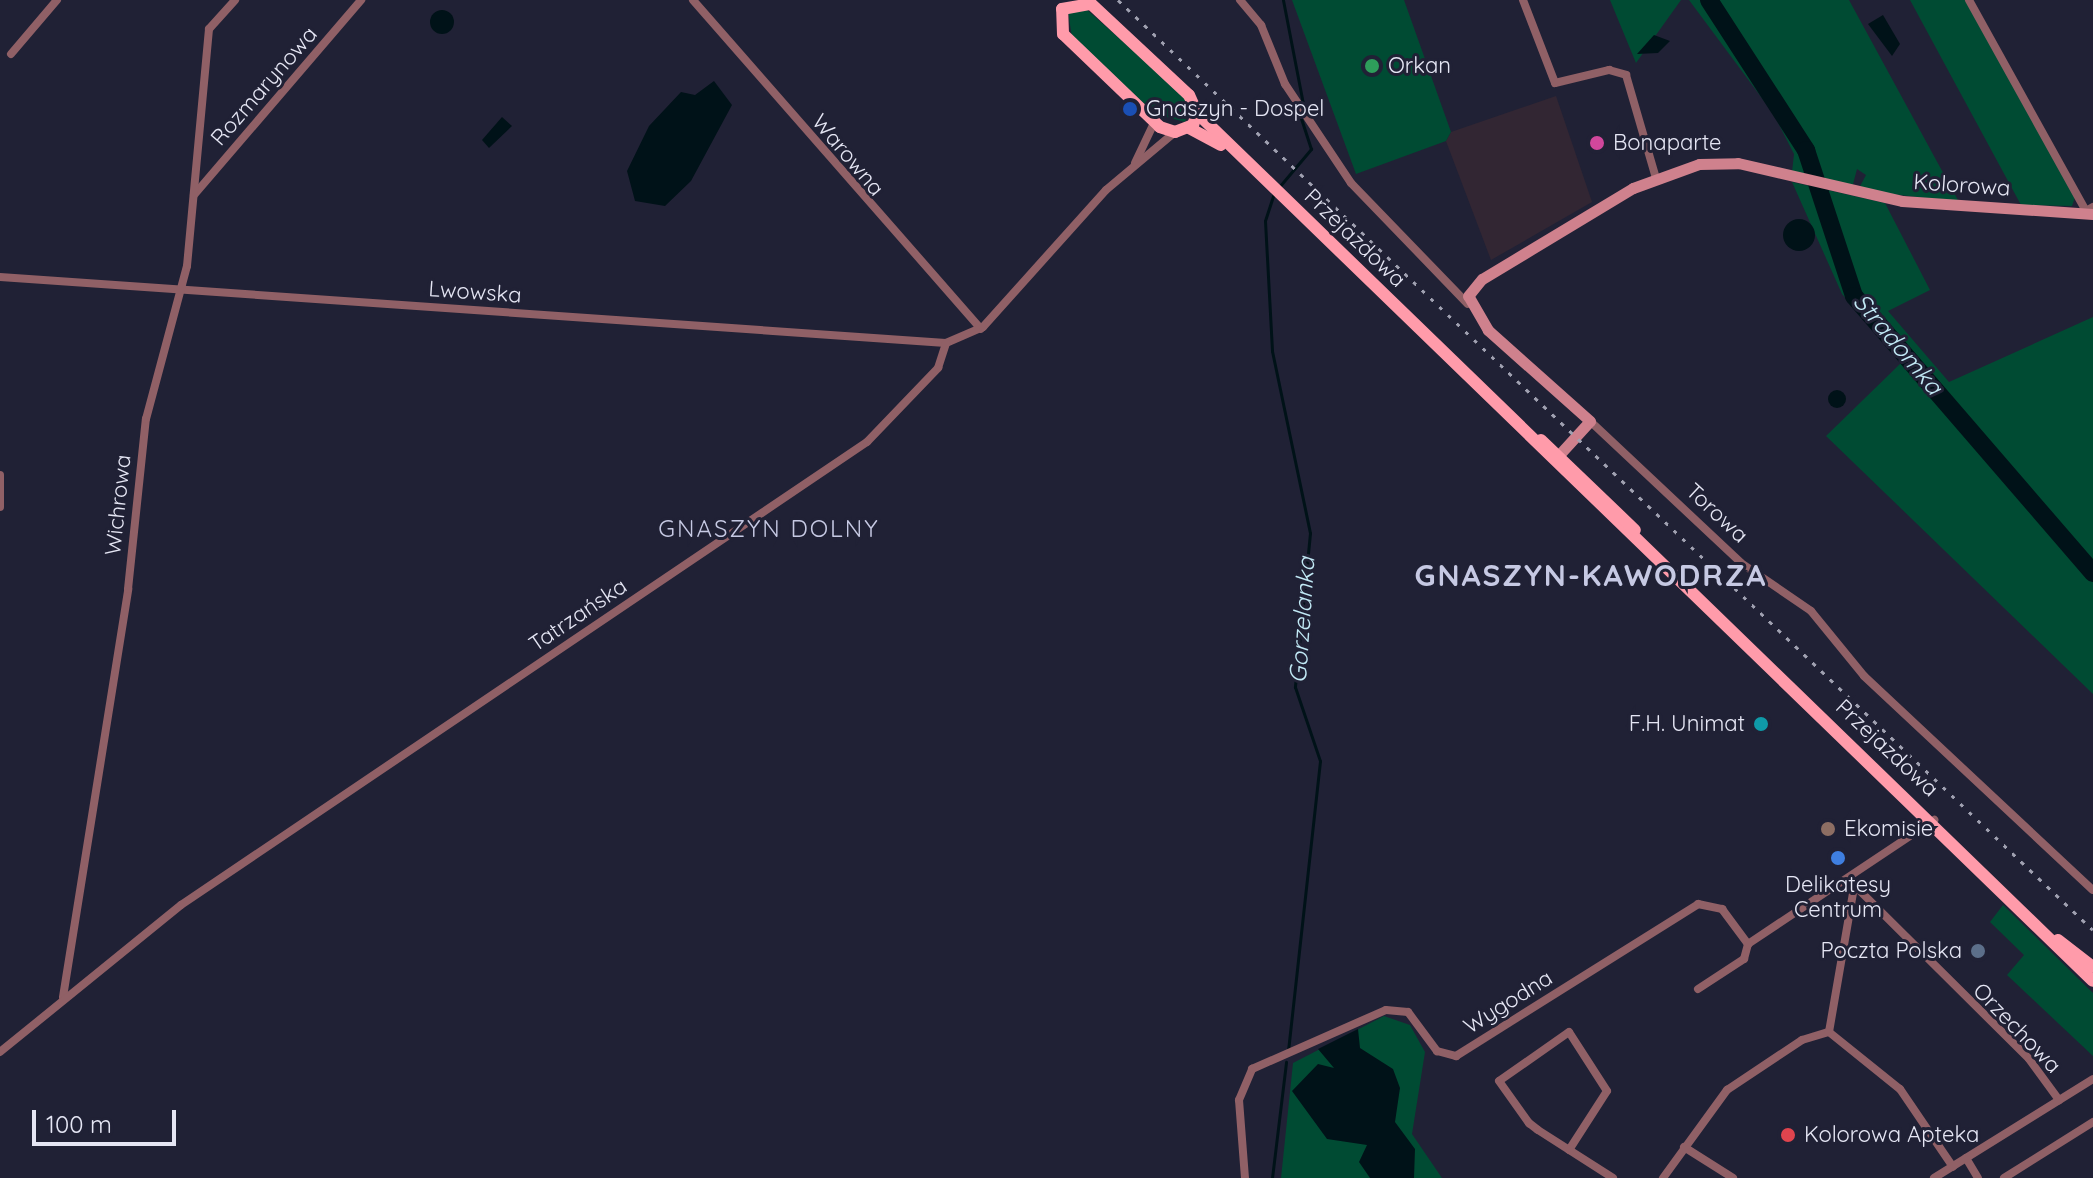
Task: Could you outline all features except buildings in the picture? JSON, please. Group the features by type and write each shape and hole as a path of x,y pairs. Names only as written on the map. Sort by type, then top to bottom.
{"main road":[{"path":"1089,2 1061,5 1063,34 1154,121 1175,132 1189,128 1197,113"},
{"name":"Przejazdowa","path":"1089,2 1189,95 1197,113 1427,336 2058,940 2093,981"},
{"name":"Przejazdowa","path":"1189,128 1259,173"},
{"name":"Przejazdowa","path":"1427,336 1558,456 1687,586"},
{"name":"Przejazdowa","path":"2058,940 2093,967"}],"street":[{"path":"11,54 57,0"},
{"name":"Wichrowa","path":"63,997 128,589 146,419 182,288 215,19 235,0"},
{"name":"Rozmarynowa","path":"194,195 361,0"},
{"name":"Warowna","path":"693,0 981,329"},
{"path":"1240,0 1261,25 1294,97 1351,183 1468,304"},
{"path":"1523,0 1555,83 1609,70 1626,75 1656,178"},
{"path":"1969,0 2091,211"},
{"path":"946,343 981,329 1132,167 1151,141 1154,121"},
{"path":"1132,167 1175,132"},
{"name":"Kolorowa","path":"1468,304 1471,287 1656,178 1717,162 1830,187 1945,206 2091,211"},
{"name":"Lwowska","path":"0,277 946,343"},
{"name":"Torowa","path":"1468,304 1741,563 1811,611 1864,676 2093,890"},
{"name":"Tatrzańska","path":"0,1052 63,997 181,905 867,442 938,368 946,343"},
{"path":"1558,456 1590,421"},
{"path":"0,475 4,496 0,507"},
{"path":"1698,989 1744,959 1748,944 1934,820"},
{"name":"Orzechowa","path":"1848,879 2029,1059 2059,1100"},
{"path":"1829,1032 1854,887"},
{"name":"Wygodna","path":"1245,1178 1239,1100 1252,1069 1386,1010 1408,1012 1437,1051 1456,1056 1698,904 1722,909 1748,944"},
{"path":"1569,1150 1607,1091 1569,1032 1498,1077 1529,1123 1569,1150 1613,1178"},
{"path":"1663,1178 1684,1147 1746,1075 1829,1032"},
{"path":"1829,1032 1900,1089 1953,1167"},
{"path":"1934,1178 2093,1079"},
{"path":"2004,1178 2093,1122"},
{"path":"1684,1147 1733,1178"},
{"path":"1966,1158 1978,1178"}],"shaded area":[{"path":"442,10 451,13 454,22 451,31 442,34 433,31 430,22 433,13"},
{"path":"1883,15 1900,44 1892,56 1868,24"},
{"path":"1654,35 1670,41 1658,53 1637,54"},
{"path":"714,81 732,105 691,181 665,206 635,201 627,171 649,126 681,92 695,95"},
{"path":"1556,96 1592,202 1491,260 1446,141 1451,132"},
{"path":"502,117 512,126 489,148 482,140"},
{"path":"1799,219 1811,223 1815,235 1811,247 1799,251 1787,247 1783,235 1787,223"},
{"path":"1833,390 1841,390 1846,399 1844,406 1833,408 1828,403 1828,395"},
{"path":"1358,1029 1360,1048 1393,1069 1400,1088 1395,1122 1415,1149 1414,1178 1370,1178 1359,1162 1367,1145 1327,1139 1292,1091 1318,1064 1334,1068 1318,1049"}],"green space":[{"name":"Orkan","path":"1292,0 1404,0 1451,132 1446,141 1356,174"},
{"path":"1610,0 1681,0 1636,63"},
{"path":"1689,0 1849,0 1959,202 1858,190 1866,175 1857,169 1852,188 1792,172 1794,154 1773,113"},
{"path":"1910,0 1966,0 2075,197 2072,206 2021,205"},
{"path":"1085,8 1184,96 1190,108 1185,122 1156,114 1072,38 1068,11"},
{"path":"1792,182 1885,203 1930,290 1888,311 1949,382 2093,317 2093,694 1826,436 1902,362 1842,294"},
{"path":"2003,905 2093,993 2093,1056 2007,975 2024,955 1990,922"},
{"path":"1384,1016 1410,1025 1425,1052 1412,1134 1442,1178 1281,1178 1293,1063"}],"waterway":[{"path":"1283,0 1303,104"},
{"name":"Stradomka","path":"1709,0 1806,150 1854,296 2093,573"},
{"path":"1279,187 1311,149 1299,111"},
{"name":"Gorzelanka","path":"1274,193 1265,221 1272,351 1310,533 1295,687 1320,761 1288,1051"},
{"name":"Gorzelanka","path":"1272,1178 1286,1062"}],"railway":[{"path":"1118,0 2093,930"}],"place":[{"name":"Orkan","path":"1372,66"},
{"name":"Gnaszyn - Dospel","path":"1130,109"},
{"name":"Bonaparte","path":"1597,143"},
{"name":"F.H. Unimat","path":"1761,724"},
{"name":"Ekomisie","path":"1828,829"},
{"name":"Delikatesy Centrum","path":"1838,858"},
{"name":"Poczta Polska","path":"1978,951"},
{"name":"Kolorowa Apteka","path":"1788,1135"}],"district":[{"name":"GNASZYN DOLNY","path":"769,529"},
{"name":"GNASZYN-KAWODRZA","path":"1591,575"}]}
